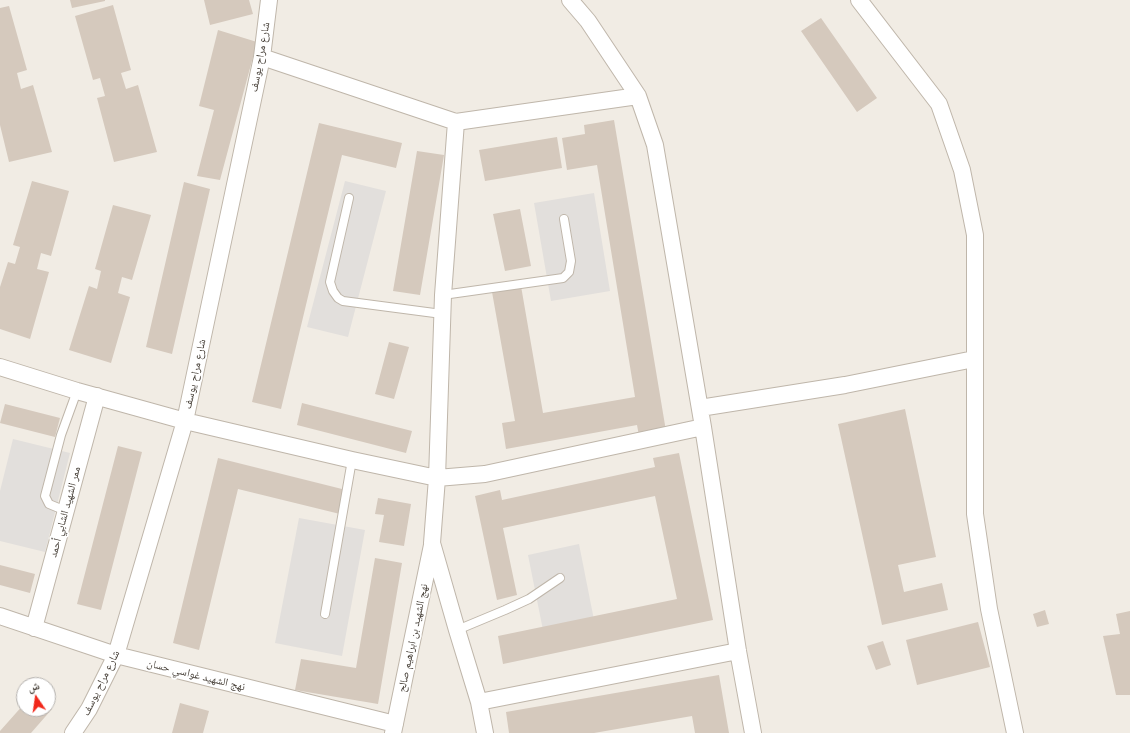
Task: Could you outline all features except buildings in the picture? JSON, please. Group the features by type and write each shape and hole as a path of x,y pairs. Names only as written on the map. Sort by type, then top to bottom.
{"street":[{"name":"شارع مراح يوسف","path":"74,733 89,709 116,655 185,421 262,57 269,0"},
{"path":"570,0 588,21 638,96 655,145 700,408 738,651 753,733"},
{"path":"860,0 939,104 962,170 975,235 975,514 989,609 1015,733"},
{"path":"262,57 456,122 638,96"},
{"path":"456,122 443,295 437,478 432,543 479,702 485,733"},
{"path":"700,408 845,385 974,359"},
{"path":"0,368 185,421 437,478 485,474 703,428"},
{"name":"ممر الشهيد الشابي أحمد","path":"34,628 97,396"},
{"name":"نهج الشهيد بن ابراهيم صالح","path":"394,729 432,543"},
{"name":"نهج الشهيد غواسي حسان","path":"0,616 116,655 394,729"},
{"path":"479,702 738,651"}],"lane":[{"path":"349,198 330,282 333,291 338,298 343,301 442,314"},
{"path":"443,295 563,278 569,272 571,261 564,219"},
{"path":"66,511 49,504 45,496 62,435 77,391"},
{"path":"325,614 352,460"},
{"path":"457,630 529,599 560,578"}],"shaded area":[{"path":"345,181 386,191 348,337 307,327"},
{"path":"594,193 610,291 551,301 534,203"},
{"path":"13,439 70,453 45,552 0,541 0,491"},
{"path":"299,518 365,530 342,656 275,643"},
{"path":"579,544 595,625 544,635 528,555"}]}
